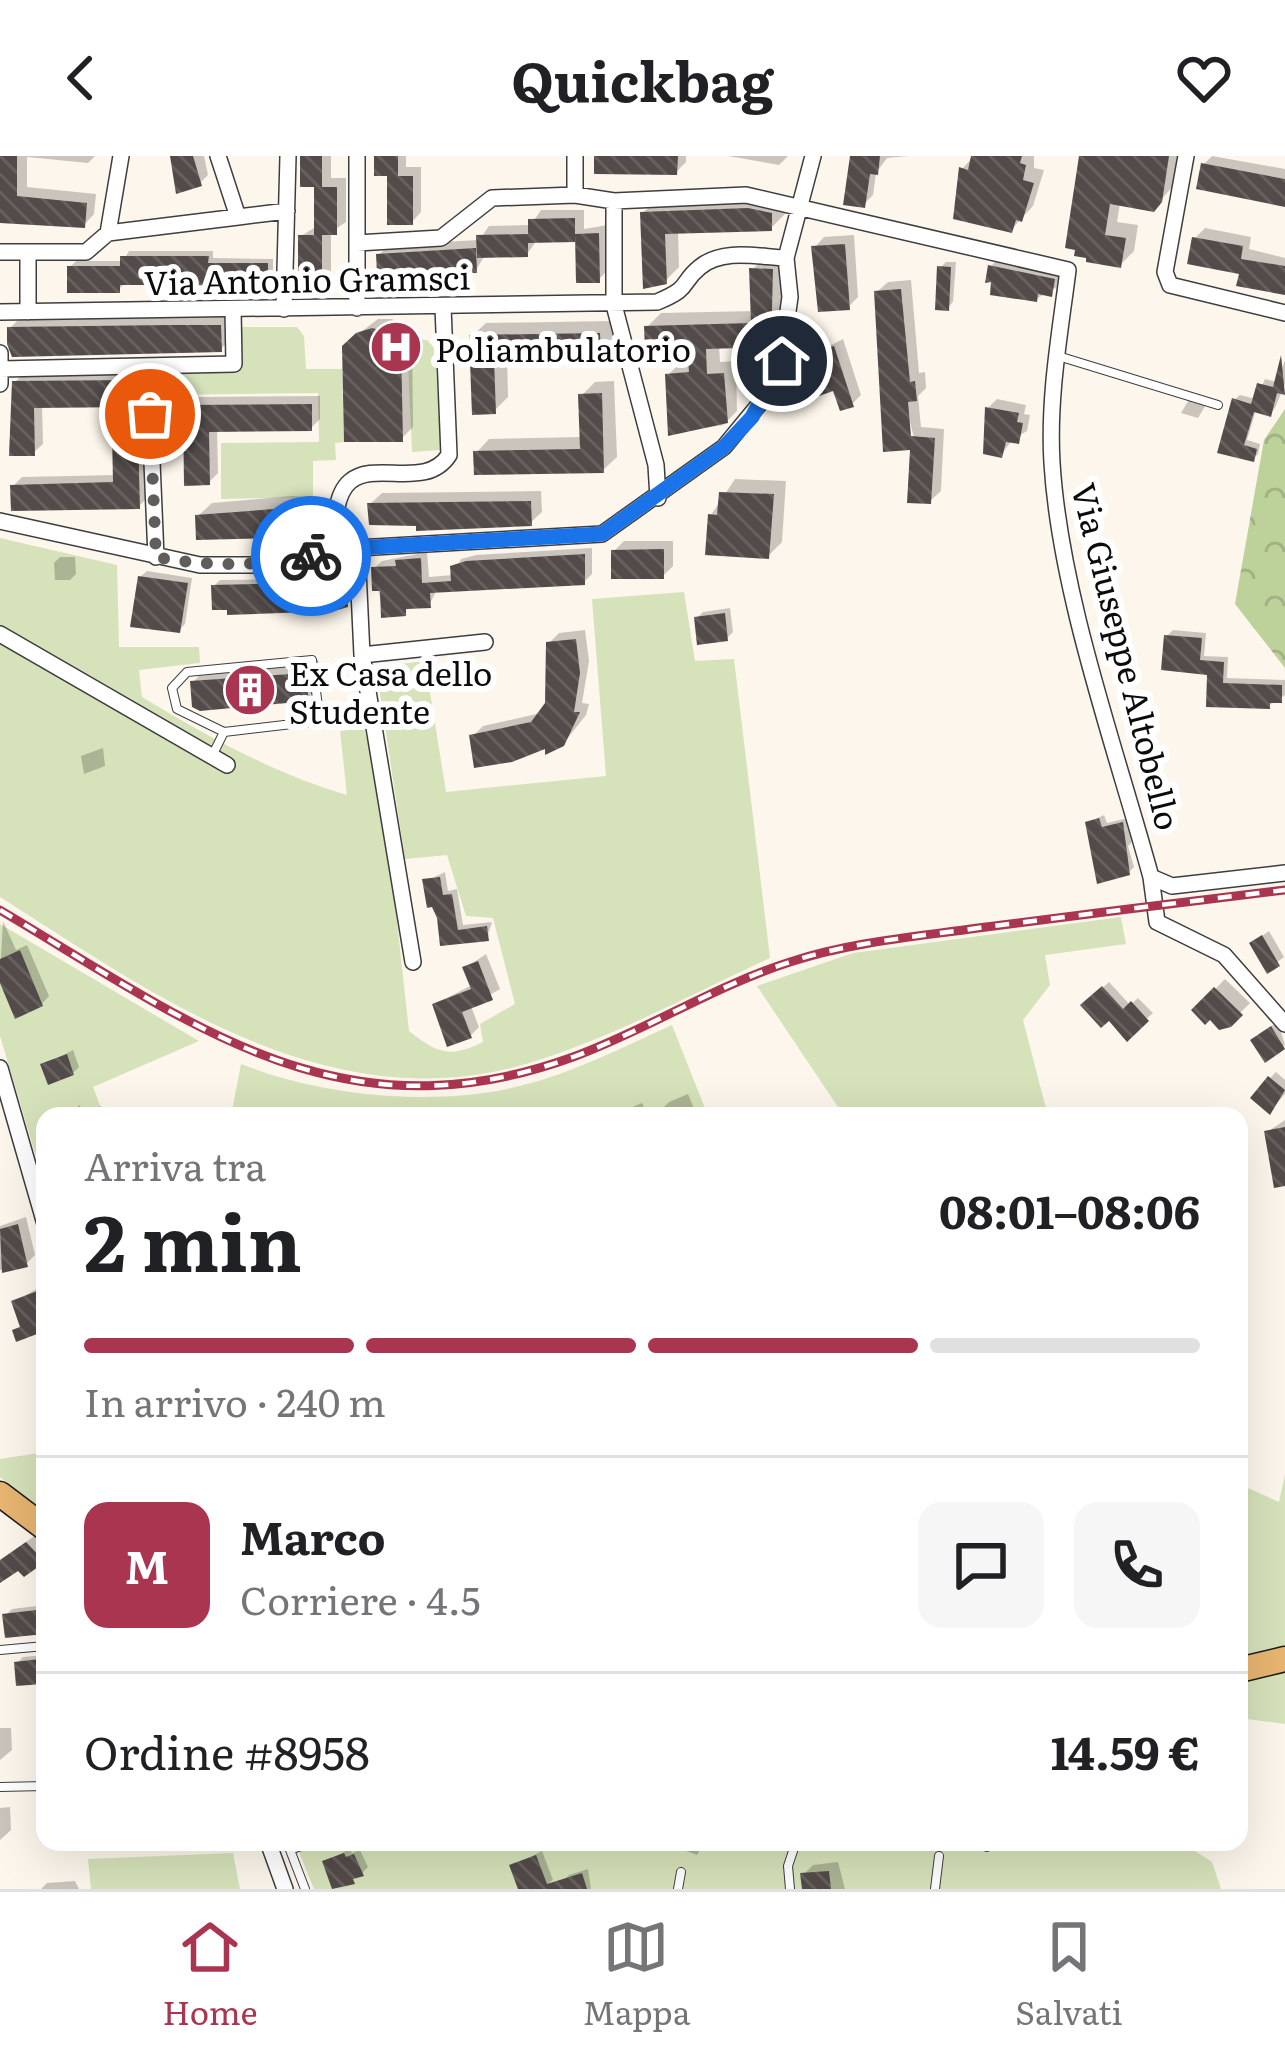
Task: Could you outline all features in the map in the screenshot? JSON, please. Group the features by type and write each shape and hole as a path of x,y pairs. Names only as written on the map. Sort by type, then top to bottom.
{"main road":[{"path":"0,1494 36,1521"},
{"path":"1248,1668 1285,1660"}],"street":[{"path":"108,233 121,156"},
{"path":"218,156 238,218"},
{"path":"284,309 288,156"},
{"path":"357,156 357,308"},
{"path":"575,156 575,195"},
{"path":"0,521 200,565 266,565 356,548 602,534 724,447 766,396 782,361 790,296 786,258 803,209 813,156"},
{"path":"1186,156 1165,272 1170,285 1285,313"},
{"path":"357,243 441,238 492,198 575,195 614,202 746,195 803,209"},
{"path":"614,202 614,304 656,464 658,498"},
{"name":"Via Giuseppe Altobello","path":"803,209 1068,270 1057,356 1052,466 1062,536 1151,877 1156,922 1167,932 1201,940 1224,955 1285,1024"},
{"path":"0,252 86,252 108,233 287,211"},
{"path":"28,252 28,312"},
{"name":"Via Antonio Gramsci","path":"0,312 657,302 686,290 698,268 726,255 786,258"},
{"path":"336,551 336,498 348,484 361,476 432,470 449,455 443,307"},
{"path":"0,369 234,364 233,309"},
{"path":"0,353 0,384"},
{"path":"148,367 156,557"},
{"path":"356,548 362,655 413,962"},
{"path":"0,634 219,760"},
{"path":"362,655 484,642"},
{"path":"1151,877 1172,886 1285,873"},
{"path":"0,1070 36,1193"},
{"path":"271,1851 285,1889"}],"lane":[{"path":"1057,356 1218,405"},
{"path":"320,722 312,660 187,672 179,677 172,697 177,709 224,732 320,722 371,715"},
{"path":"219,760 224,732"},
{"path":"0,1650 36,1647"},
{"path":"0,1787 36,1786"},
{"path":"290,1851 305,1889"},
{"path":"790,1889 788,1866 793,1851"},
{"path":"935,1889 939,1856"},
{"path":"678,1889 681,1872"}],"green space":[{"path":"240,327 297,327 304,336 306,369 342,369 344,442 335,443 336,460 313,461 313,497 221,499 221,443 319,442 318,393 165,395 166,382 177,371 242,369"},
{"path":"407,339 427,340 435,349 441,450 412,452"},
{"path":"1285,409 1285,668 1235,604 1264,440"},
{"path":"0,538 117,565 119,647 199,647 200,663 139,670 142,697 217,740 347,795 340,731 364,728 384,803 409,1031 428,1045 453,1052 483,1042 480,1024 515,1004 493,918 466,916 447,855 405,859 376,667 425,661 446,792 606,776 592,599 684,592 695,661 734,659 770,958 583,1044 519,1066 447,1078 378,1075 310,1061 181,1008 0,897"},
{"path":"1121,917 1126,944 1045,955 1050,985 1023,1020 1046,1107 838,1107 757,986 853,953"},
{"path":"0,924 199,1041 93,1087 101,1107 36,1107 36,1156 0,1036"},
{"path":"672,1025 704,1107 233,1107 241,1064 338,1090 442,1097 507,1089 591,1062"},
{"path":"36,1453 36,1506 0,1477 0,1459"},
{"path":"1285,1474 1285,1724 1248,1719 1248,1488 1279,1502"},
{"path":"299,1851 1195,1851 1212,1862 1221,1889 314,1889"},
{"path":"233,1853 240,1889 91,1889 88,1859"}],"building":[{"path":"0,156 17,156 17,196 87,203 85,228 0,223"},
{"path":"170,156 193,156 202,186 176,194"},
{"path":"300,156 322,156 322,187 337,187 337,235 322,235 322,290 298,290 298,235 314,235 314,187 300,187"},
{"path":"374,156 398,156 398,176 413,176 413,225 387,225 387,176 374,176"},
{"path":"594,156 678,156 677,175 594,174"},
{"path":"850,156 880,156 878,175 870,174 865,208 843,205"},
{"path":"971,156 1022,156 1020,163 1026,165 1023,180 1034,183 1022,222 1016,220 1012,233 953,219 959,167 968,170"},
{"path":"1079,156 1169,156 1162,202 1154,212 1110,204 1105,235 1126,238 1121,268 1086,262 1074,256 1075,250 1065,248"},
{"path":"1201,163 1285,179 1285,207 1196,189"},
{"path":"748,208 772,213 772,231 665,234 667,284 643,289 640,212"},
{"path":"575,218 575,242 528,243 528,257 477,258 476,235 528,234 528,219"},
{"path":"599,233 600,283 576,283 575,234"},
{"path":"1192,237 1243,246 1241,259 1285,266 1285,295 1236,286 1239,274 1187,264"},
{"path":"845,244 850,310 818,312 811,246"},
{"path":"476,248 477,273 377,274 376,254"},
{"path":"120,256 209,256 208,263 268,263 268,292 208,292 208,285 120,285 120,293 67,293 67,266 120,266"},
{"path":"988,265 1055,279 1052,297 1038,294 1037,302 990,295 991,282 985,283"},
{"path":"937,266 951,267 949,311 935,310"},
{"path":"749,268 773,269 771,347 706,349 707,374 724,373 728,423 668,436 665,374 689,372 687,349 645,350 644,326 751,323"},
{"path":"901,289 910,382 915,381 917,401 908,402 911,436 935,438 931,504 907,503 910,450 883,452 874,291"},
{"path":"221,325 222,352 12,357 7,344 7,327"},
{"path":"372,328 389,333 401,345 403,442 344,442 342,346 356,333"},
{"path":"600,333 601,357 494,359 496,414 472,415 469,335"},
{"path":"834,346 854,407 840,411 833,391 819,396 806,355"},
{"path":"1281,355 1285,395 1277,393 1271,417 1254,412 1244,445 1257,449 1254,462 1217,453 1232,398 1251,404 1257,383 1273,387"},
{"path":"137,380 137,407 34,408 35,456 9,456 12,381"},
{"path":"602,393 604,473 474,475 473,451 580,449 578,394"},
{"path":"312,404 312,431 209,432 210,485 184,486 183,405"},
{"path":"985,407 1019,413 1017,422 1023,423 1019,444 1006,442 1002,458 983,454"},
{"path":"138,434 140,509 11,511 10,485 113,482 112,435"},
{"path":"719,492 774,494 769,559 705,555 708,514 717,515"},
{"path":"531,501 532,526 416,531 416,526 369,525 367,503"},
{"path":"289,508 289,513 318,512 318,537 196,540 195,515"},
{"path":"664,549 664,579 611,579 611,550"},
{"path":"585,554 585,585 430,593 431,608 406,609 406,616 381,618 380,591 372,591 371,567 396,566 395,560 421,558 422,583 451,581 450,566 466,561"},
{"path":"138,576 188,583 180,633 130,627"},
{"path":"347,582 348,607 334,611 227,615 227,610 212,610 211,585"},
{"path":"725,613 728,641 697,645 694,617"},
{"path":"1164,635 1202,638 1200,660 1224,662 1223,683 1282,685 1282,703 1270,703 1270,709 1206,707 1207,675 1161,670"},
{"path":"576,639 580,673 574,712 580,712 564,746 545,755 545,749 512,762 474,768 469,735 531,722 545,703 546,642"},
{"name":"Ex Casa dello Studente","path":"305,673 309,701 200,711 192,707 190,681"},
{"path":"1099,818 1102,827 1123,822 1130,875 1097,884 1085,822"},
{"path":"440,877 443,895 452,894 458,930 487,926 489,941 440,946 437,918 432,907 427,908 422,879"},
{"path":"1262,935 1280,966 1267,974 1249,943"},
{"path":"20,950 43,1006 15,1019 0,983 0,959"},
{"path":"478,961 493,1000 462,1012 472,1038 447,1047 432,1004 471,989 462,967"},
{"path":"1102,986 1123,1009 1131,1001 1149,1021 1127,1042 1109,1021 1101,1028 1080,1005"},
{"path":"1214,987 1243,1015 1231,1027 1219,1030 1210,1020 1205,1025 1191,1010"},
{"path":"1271,1026 1285,1049 1265,1063 1250,1040"},
{"path":"67,1054 74,1075 48,1085 40,1064"},
{"path":"1268,1076 1285,1090 1270,1115 1250,1098"},
{"path":"1285,1127 1285,1186 1274,1188 1264,1131"},
{"path":"18,1224 28,1267 2,1273 0,1229"},
{"path":"36,1292 36,1334 16,1342 12,1330 20,1327 11,1301"},
{"path":"26,1542 36,1553 36,1568 24,1577 18,1571 0,1583 0,1560"},
{"path":"36,1610 36,1635 5,1638 2,1614"},
{"path":"36,1659 36,1684 16,1686 14,1662"},
{"path":"344,1853 346,1857 354,1854 364,1876 353,1879 355,1884 332,1889 322,1861"},
{"path":"536,1855 547,1884 582,1873 587,1889 518,1889 509,1865"},
{"path":"829,1871 831,1889 802,1889 800,1873"}],"railway":[{"path":"0,910 137,993 270,1058 339,1078 412,1086 489,1080 573,1057 762,972 836,950 906,937 1285,890"}],"way so far":[{"path":"150,414 156,557 200,565 266,565 311,556"}],"place":[{"name":"Poliambulatorio","path":"396,347"},
{"name":"Ex Casa dello Studente","path":"250,690"}],"route":[{"path":"311,556 356,548 554,541 602,534 724,447 752,417 782,361"}]}
